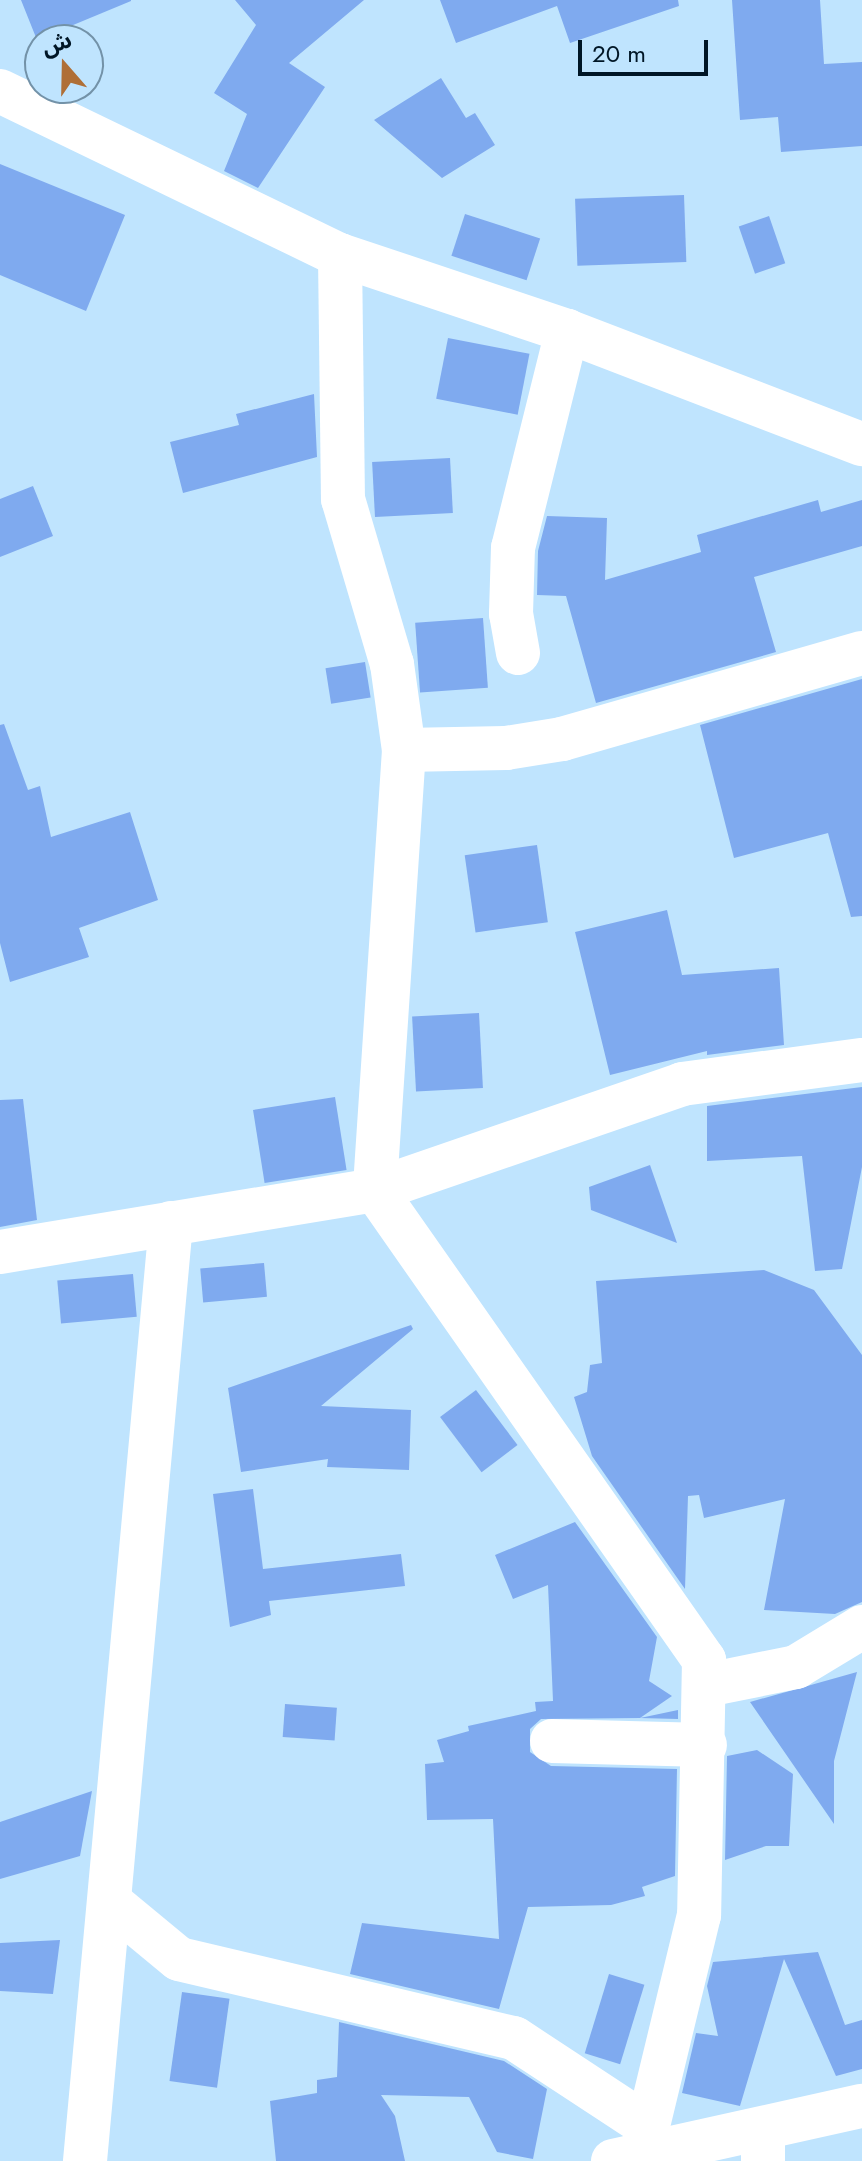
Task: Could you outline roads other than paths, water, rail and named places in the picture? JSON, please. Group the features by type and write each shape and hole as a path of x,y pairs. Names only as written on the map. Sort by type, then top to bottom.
{"street":[{"path":"0,91 340,255 567,331 862,444"},
{"path":"340,255 343,499 392,664 404,750 375,1190 704,1660 707,1685 699,1915 634,2147"},
{"path":"518,653 511,614 513,548 567,331"},
{"path":"404,750 506,748 562,739 862,653"},
{"path":"0,1252 375,1190 682,1084 862,1060"},
{"path":"85,2161 171,1223"},
{"path":"707,1685 796,1667 862,1627"},
{"path":"552,1741 705,1745"},
{"path":"110,1902 179,1959 514,2038 634,2147 763,2145 862,2106"}]}
